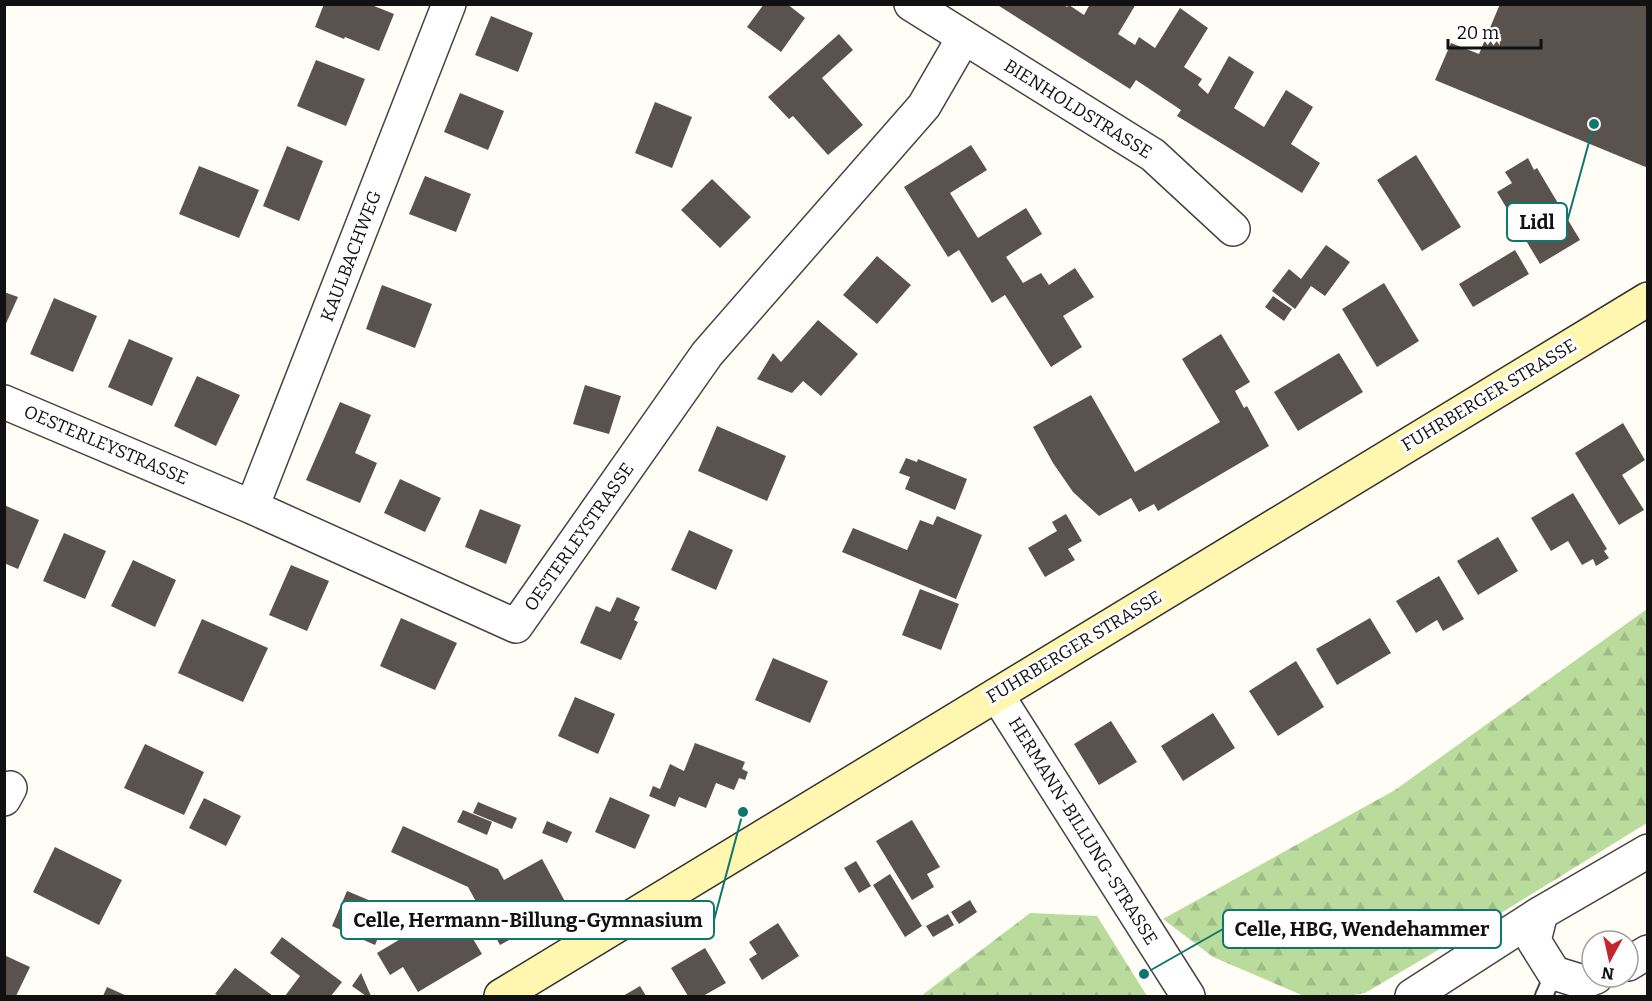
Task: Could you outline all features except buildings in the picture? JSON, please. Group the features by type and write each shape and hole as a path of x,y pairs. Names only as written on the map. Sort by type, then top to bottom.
{"main road":[{"name":"FUHRBERGER STRASSE","path":"501,996 1647,299"}],"street":[{"name":"KAULBACHWEG","path":"252,507 449,4"},
{"name":"BIENHOLDSTRASSE","path":"911,4 1153,155 1233,229"},
{"name":"OESTERLEYSTRASSE","path":"4,402 252,507 516,626 707,354 924,106 964,37"},
{"name":"HERMANN-BILLUNG-STRASSE","path":"997,695 1188,996"},
{"path":"1412,996 1541,913 1647,850"},
{"path":"1541,913 1534,941 1549,985 1580,982"}],"green space":[{"path":"1647,609 1647,823 1365,993 1347,996 1304,996 1213,957 1163,919 1395,790"},
{"path":"1030,913 1097,916 1147,996 921,996"}],"place":[{"name":"Lidl","path":"1594,124"},
{"name":"Celle, Hermann-Billung-Gymnasium","path":"743,812"},
{"name":"Celle, HBG, Wendehammer","path":"1144,974"}]}
